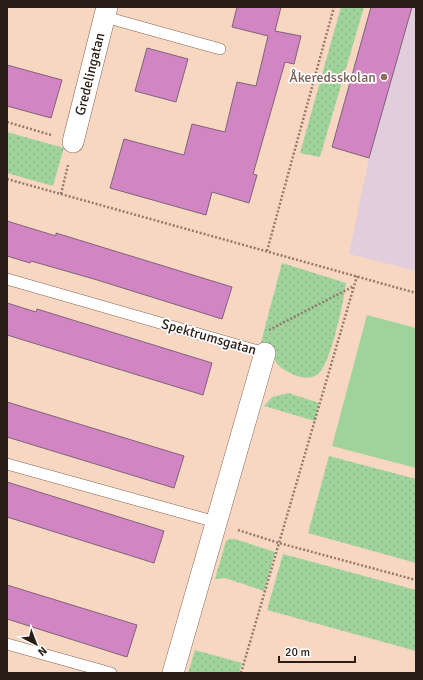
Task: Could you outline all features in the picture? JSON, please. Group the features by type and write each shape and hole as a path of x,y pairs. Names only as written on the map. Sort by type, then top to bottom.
{"street":[{"name":"Gredelingatan","path":"73,142 106,12"},
{"name":"Spektrumsgatan","path":"173,673 216,522 256,350"}],"lane":[{"path":"106,12 220,49"},
{"name":"Spektrumsgatan","path":"7,279 256,350"},
{"path":"7,464 216,522"},
{"path":"7,644 111,673"}],"path":[{"path":"267,251 334,7"},
{"path":"7,122 73,142 61,194"},
{"path":"7,179 416,293"},
{"path":"241,673 357,276"},
{"path":"256,350 258,336 354,286"},
{"path":"216,522 279,543 416,580"}],"shaded area":[{"name":"Åkeredsskolan","path":"371,7 416,7 416,271 349,254 369,158 332,147"}],"green space":[{"path":"341,7 364,7 320,157 300,153"},
{"path":"7,132 64,148 53,186 7,173"},
{"path":"282,263 346,283 340,317 328,358 318,374 312,377 299,377 284,370 274,359 272,350 260,346"},
{"path":"367,315 416,328 416,468 332,446"},
{"path":"288,393 319,403 315,421 264,406 272,397"},
{"path":"329,456 416,479 416,563 308,533"},
{"path":"229,539 235,539 275,552 264,591 225,578 215,579 226,541"},
{"path":"283,554 416,590 416,651 267,610"},
{"path":"195,650 242,663 239,673 188,673"}],"building":[{"path":"237,7 281,7 275,31 301,36 294,64 285,62 253,174 257,175 249,203 212,192 206,215 110,188 124,139 184,155 192,124 225,132 237,82 256,86 268,36 232,27"},
{"path":"371,7 412,7 369,158 332,147"},
{"path":"147,48 188,59 176,102 135,91"},
{"path":"7,65 62,80 51,118 7,106"},
{"path":"7,221 56,236 56,233 232,287 222,319 94,279 31,261 30,263 7,256"},
{"path":"7,303 36,312 37,309 212,363 203,395 7,335"},
{"path":"7,402 184,456 174,488 7,437"},
{"path":"7,482 164,531 154,563 7,517"},
{"path":"7,585 137,625 127,657 7,619"}],"place":[{"name":"Åkeredsskolan","path":"384,77"}]}
